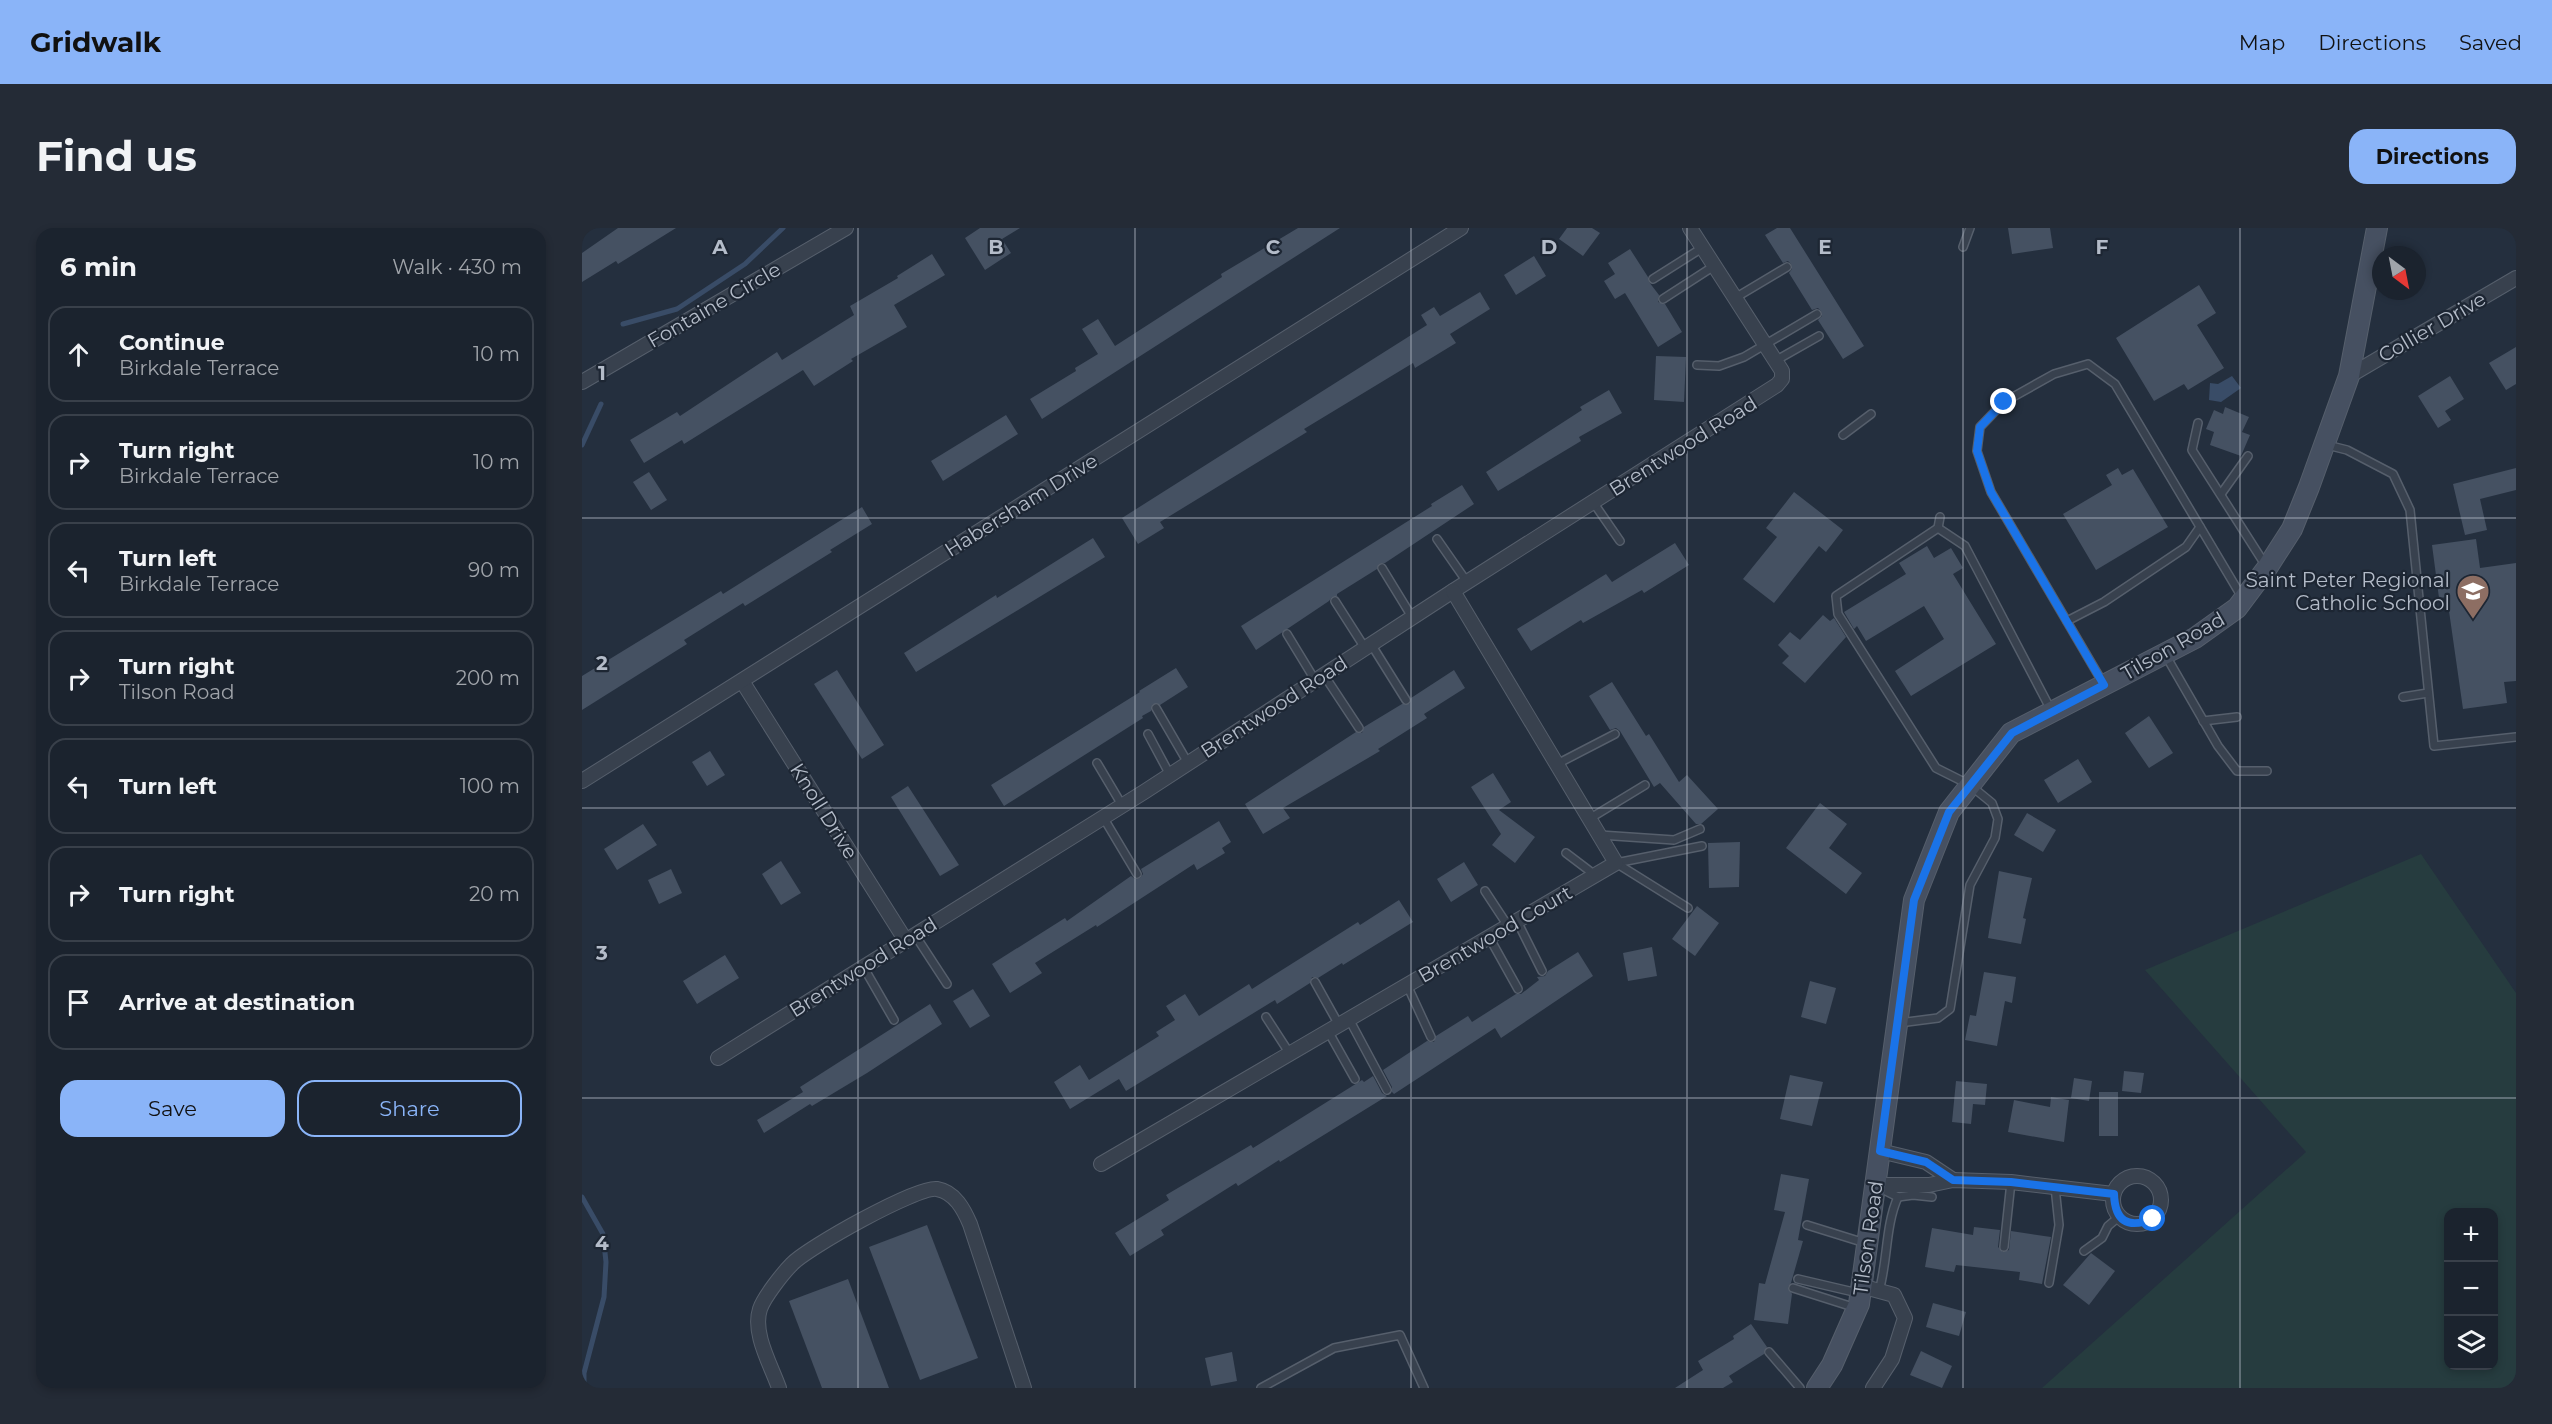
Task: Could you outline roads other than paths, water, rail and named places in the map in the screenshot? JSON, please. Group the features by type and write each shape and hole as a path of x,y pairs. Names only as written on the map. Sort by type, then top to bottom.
{"street":[{"name":"Fontaine Circle","path":"582,382 846,228"},
{"name":"Habersham Drive","path":"582,781 1461,228"},
{"path":"1690,228 1775,361"},
{"name":"Tilson Road","path":"1817,1388 1832,1365 1865,1294 1867,1244 1914,900 1949,812 2012,733 2195,638 2237,608 2267,568 2292,529 2349,376 2377,228"},
{"name":"Collier Drive","path":"2349,376 2516,278"},
{"name":"Brentwood Road","path":"718,1058 1170,775 1412,617 1769,392 1782,379 1782,371 1775,361"},
{"path":"1453,591 1616,863"},
{"name":"Knoll Drive","path":"742,681 910,938"},
{"name":"Brentwood Court","path":"1101,1164 1616,863"},
{"path":"1880,1151 1926,1162 1953,1180"},
{"path":"2136,1175 2151,1179 2161,1191 2161,1206 2153,1219 2139,1225 2124,1221 2114,1209 2114,1194 2122,1181 2136,1175"},
{"path":"1875,1185 1929,1185 1953,1180 2011,1182 2114,1194"},
{"path":"779,1388 759,1331 760,1308 793,1262 868,1216 929,1188 941,1190 963,1208 1024,1388"},
{"path":"1865,1294 1894,1294 1905,1318 1892,1359 1873,1388"}],"lane":[{"path":"1963,247 1971,228"},
{"path":"1653,279 1702,248"},
{"path":"1663,299 1714,266"},
{"path":"1735,298 1787,267"},
{"path":"1697,365 1719,366 1744,357 1762,339 1816,314"},
{"path":"1775,361 1819,336"},
{"path":"2104,685 1991,492 1977,451 1980,427 2004,402 2054,374 2088,364 2115,384 2243,599"},
{"path":"1843,435 1871,414"},
{"path":"2198,423 2192,450 2267,568"},
{"path":"2325,444 2347,450 2393,474 2410,510 2434,747 2516,737"},
{"path":"2220,494 2248,456"},
{"path":"1593,502 1620,541"},
{"path":"1897,1023 1938,1018 1950,1009 1970,885 1995,838 1998,819 1992,803 1970,785 1936,768 1838,614 1836,596 1938,528 1940,517"},
{"path":"2067,621 2104,602 2186,547 2200,527"},
{"path":"1938,528 1965,546 2052,712"},
{"path":"1437,539 1467,582"},
{"path":"1382,568 1412,617"},
{"path":"1335,601 1406,699"},
{"path":"1287,634 1359,728"},
{"path":"2164,654 2218,746 2237,771 2267,771"},
{"path":"2403,696 2428,693"},
{"path":"1156,708 1188,763"},
{"path":"2203,721 2237,717"},
{"path":"1148,734 1170,775"},
{"path":"1557,764 1615,734"},
{"path":"1097,763 1122,805"},
{"path":"1589,819 1645,785"},
{"path":"1103,817 1137,873"},
{"path":"1599,834 1674,840 1700,829"},
{"path":"1616,863 1702,846"},
{"path":"1566,853 1595,875"},
{"path":"1616,863 1688,908"},
{"path":"1485,891 1512,924 1542,972"},
{"path":"1489,937 1518,989"},
{"path":"910,938 947,984"},
{"path":"864,968 894,1020"},
{"path":"1314,982 1339,1025 1387,1090"},
{"path":"1407,985 1431,1036"},
{"path":"1266,1017 1290,1054"},
{"path":"1339,1025 1355,1079"},
{"path":"2004,1247 2011,1182"},
{"path":"1875,1185 1898,1197 1912,1195 1932,1197"},
{"path":"2049,1283 2059,1225 2055,1187"},
{"path":"1865,1294 1885,1272 1893,1209 1898,1197"},
{"path":"2084,1251 2102,1238 2108,1226 2120,1216"},
{"path":"1807,1224 1867,1244"},
{"path":"1798,1279 1865,1294"},
{"path":"1793,1288 1865,1294"},
{"path":"1262,1388 1334,1348 1400,1335 1424,1388"},
{"path":"1769,1352 1800,1388"}],"water":[{"path":"2232,376 2241,388 2221,402 2209,400 2210,383 2218,384"}],"waterway":[{"path":"623,324 677,309 745,264 783,228"},
{"path":"582,445 601,404"},
{"path":"582,1197 603,1234 606,1262 604,1297 584,1373 584,1388"}],"place":[{"name":"Saint Peter Regional Catholic School","path":"2473,620"}]}
